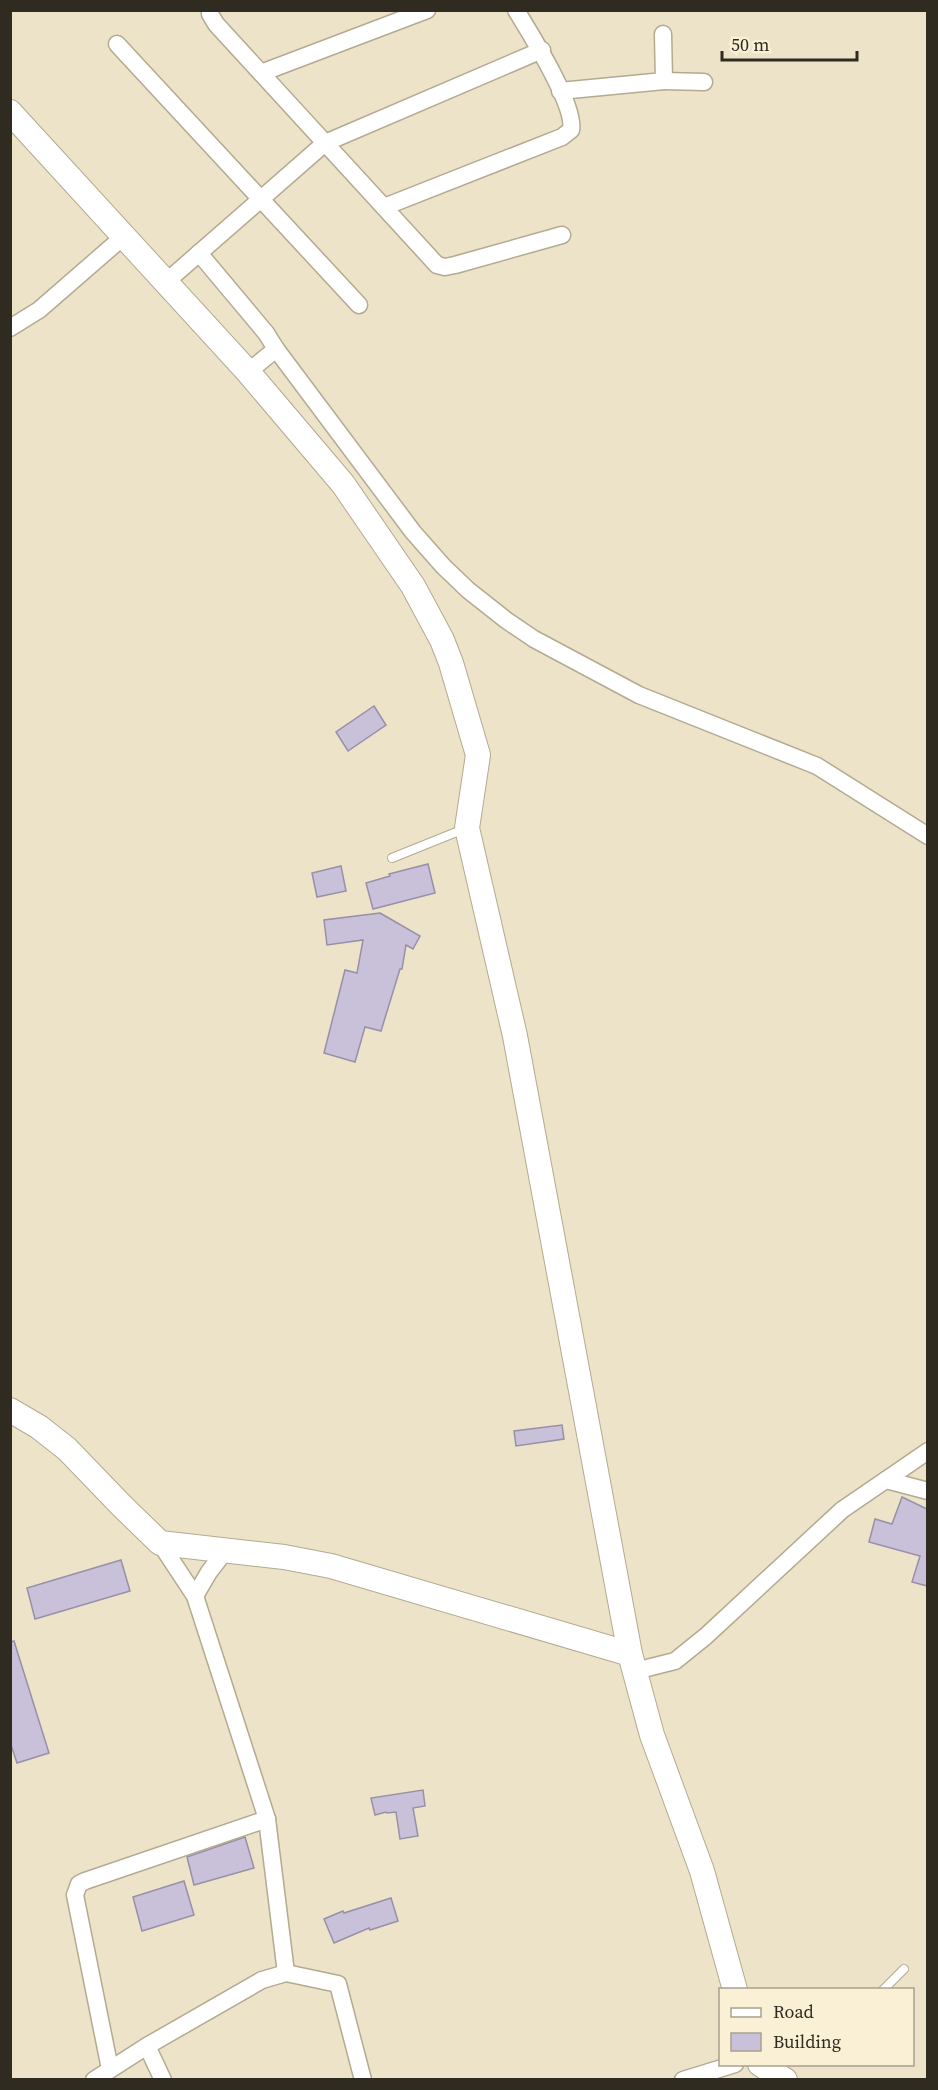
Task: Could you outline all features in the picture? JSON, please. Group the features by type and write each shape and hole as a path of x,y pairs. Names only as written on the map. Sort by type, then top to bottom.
{"street":[{"path":"210,10 216,24 437,265 445,267 562,235"},
{"path":"261,72 427,10"},
{"path":"384,207 567,134 572,124 560,90 542,50 516,10"},
{"path":"663,34 664,81"},
{"path":"117,44 359,305"},
{"path":"166,282 325,143 542,50"},
{"path":"560,90 664,81 704,82"},
{"path":"10,112 291,420 349,492 413,586 442,640 457,680 478,755 467,828 515,1036 632,1662 652,1735 702,1871 735,1988"},
{"path":"10,328 39,310 123,237"},
{"path":"199,253 266,333 413,532 468,590 534,639 639,695 817,766 927,836"},
{"path":"248,372 276,349"},
{"path":"10,1410 39,1427 67,1449 160,1543 195,1596 267,1819 286,1972"},
{"path":"160,1543 226,1550 331,1566 632,1662 675,1661 705,1636 823,1525 927,1451"},
{"path":"886,1480 927,1491"},
{"path":"195,1596 209,1572 226,1550"},
{"path":"110,2069 75,1895 79,1884 267,1819"},
{"path":"94,2079 262,1980 286,1972 338,1984 363,2079"},
{"path":"147,2046 163,2079"},
{"path":"683,2079 728,2066"},
{"path":"763,2066 785,2079"}],"lane":[{"path":"392,858 467,828"},
{"path":"884,1988 904,1969"}],"building":[{"path":"374,706 386,725 348,751 336,732"},
{"path":"428,864 435,893 373,909 366,883 390,876 389,874"},
{"path":"341,866 346,891 317,897 312,873"},
{"path":"380,913 420,936 413,949 406,945 402,969 400,969 381,1031 365,1027 355,1062 324,1053 345,970 357,973 363,940 327,945 324,920"},
{"path":"562,1425 564,1439 516,1446 514,1431"},
{"path":"902,1497 927,1509 927,1586 912,1582 920,1556 869,1542 875,1519 892,1524"},
{"path":"121,1560 130,1591 35,1619 27,1588"},
{"path":"14,1641 49,1753 17,1763 10,1742 10,1642"},
{"path":"423,1790 425,1806 413,1808 418,1836 400,1839 396,1812 375,1815 371,1798"},
{"path":"245,1837 254,1868 194,1885 187,1857"},
{"path":"184,1881 194,1915 142,1931 133,1897"},
{"path":"391,1898 398,1921 370,1930 369,1928 334,1943 324,1919 343,1911 344,1913"}]}
